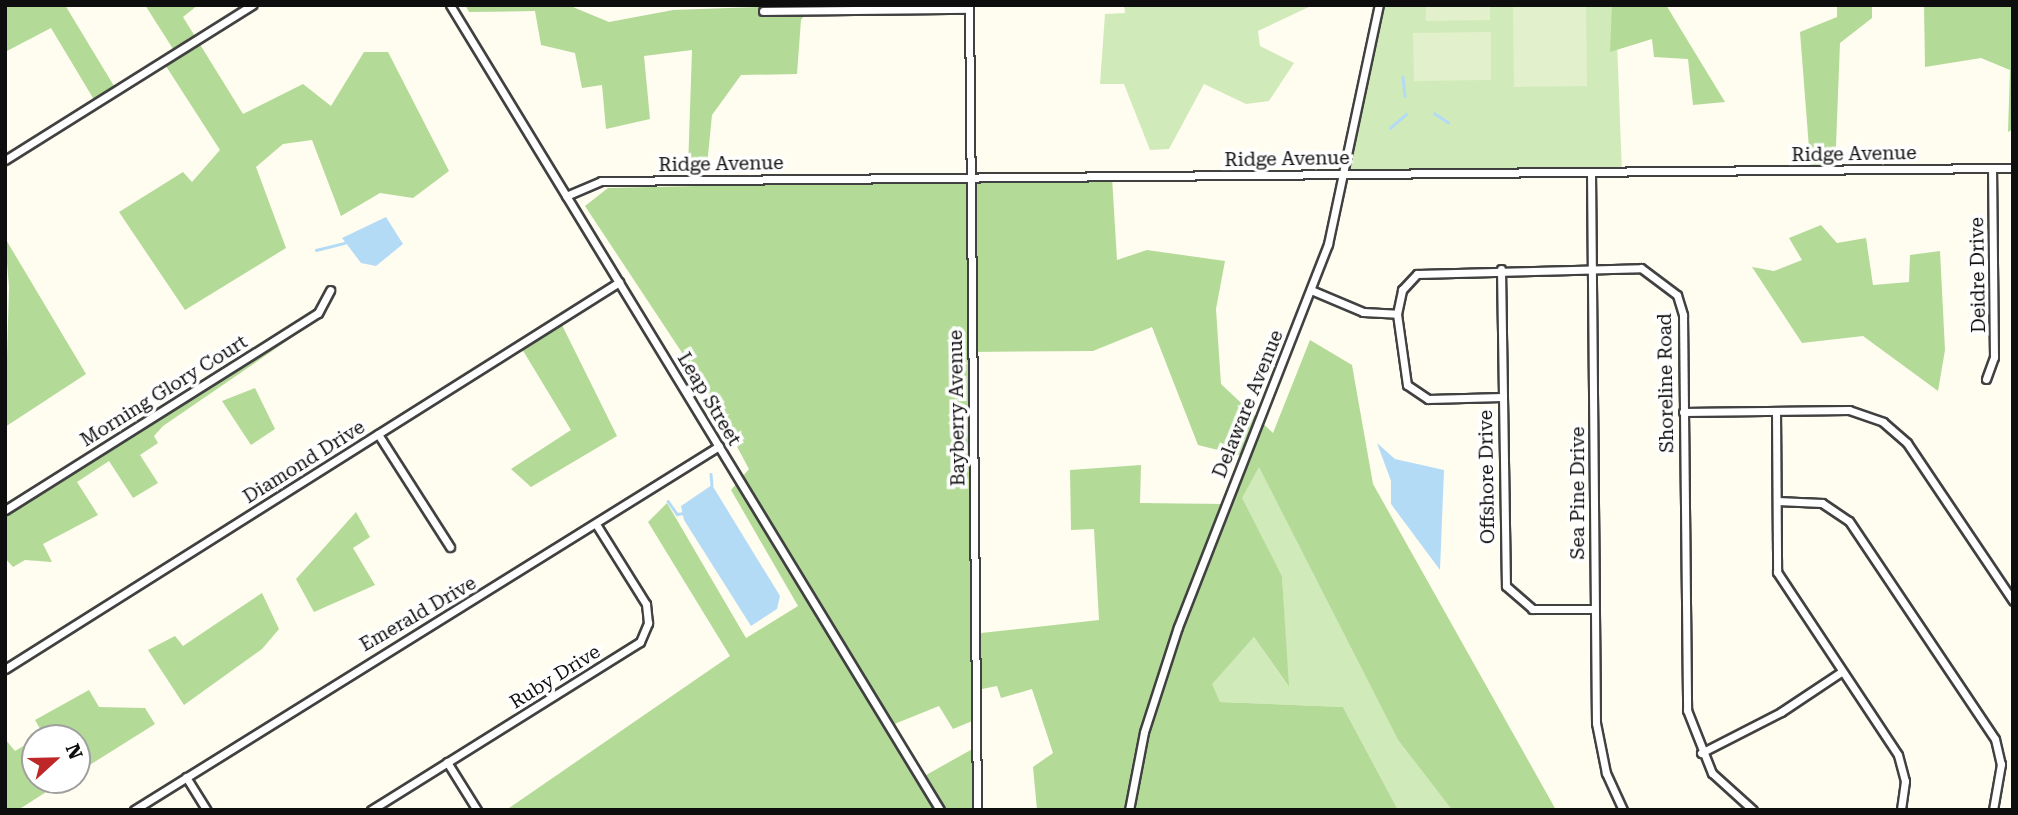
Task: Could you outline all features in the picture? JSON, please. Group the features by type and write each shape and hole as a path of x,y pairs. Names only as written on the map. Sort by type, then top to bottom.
{"street":[{"path":"5,160 252,5"},
{"name":"Leap Street","path":"450,5 940,810"},
{"name":"Delaware Avenue","path":"1129,810 1143,732 1178,627 1311,290 1343,173 1379,5"},
{"path":"763,11 969,7"},
{"name":"Bayberry Avenue","path":"969,7 977,810"},
{"name":"Deidre Drive","path":"1986,379 1994,358 1992,168"},
{"name":"Ridge Avenue","path":"566,196 597,181 2013,168"},
{"name":"Sea Pine Drive","path":"1591,172 1594,609 1600,749 1623,810"},
{"name":"Shoreline Road","path":"1502,397 1428,399 1407,385 1398,314 1402,290 1418,274 1501,269 1641,268 1674,290 1683,315 1686,694 1701,753 1719,782 1753,810"},
{"name":"Offshore Drive","path":"1501,269 1506,586 1532,608 1594,609"},
{"name":"Diamond Drive","path":"5,669 619,282"},
{"name":"Morning Glory Court","path":"5,510 318,313 330,290"},
{"path":"1311,290 1363,312 1398,314"},
{"path":"1683,412 1849,410 1893,428 2013,601"},
{"path":"1776,411 1777,572 1902,763 1901,810"},
{"path":"378,434 450,547"},
{"name":"Emerald Drive","path":"134,810 719,446"},
{"path":"1777,501 1822,503 1849,521 1995,738 2001,764 1993,810"},
{"name":"Ruby Drive","path":"372,810 643,638 646,604 596,524"},
{"path":"1701,753 1782,712 1841,672"},
{"path":"447,762 477,810"},
{"path":"186,777 206,810"}],"green space":[{"path":"5,5 65,5 117,91 96,103 51,28 5,52"},
{"path":"145,5 198,5 183,17 243,114 303,84 331,106 364,52 388,52 449,171 413,198 380,193 341,216 312,140 283,144 256,167 286,248 185,310 119,212 183,172 192,182 220,150 162,60 175,52"},
{"path":"465,5 568,5 609,22 673,10 811,5 801,20 797,74 741,75 712,115 707,165 688,169 692,50 644,56 650,119 606,129 602,85 582,88 575,53 541,45 535,11 469,12"},
{"path":"1124,5 1313,5 1258,31 1260,46 1294,63 1269,101 1246,104 1204,84 1169,149 1150,150 1124,84 1100,84 1105,14 1125,13"},
{"path":"1380,5 1666,5 1675,24 1617,42 1622,173 1343,173"},
{"path":"1426,5 1490,5 1490,20 1426,21"},
{"path":"1513,5 1586,5 1587,86 1514,87"},
{"path":"1612,5 1666,5 1725,102 1693,105 1688,59 1654,57 1652,39 1610,52"},
{"path":"1837,5 1872,5 1872,18 1840,43 1835,171 1811,174 1800,32 1837,17"},
{"path":"1924,5 2013,5 2013,129 2008,132 2010,70 1981,58 1925,67"},
{"path":"1491,32 1491,80 1414,81 1413,33"},
{"path":"1112,177 1117,260 1147,250 1225,261 1216,309 1221,384 1273,433 1310,340 1352,365 1373,484 1556,810 1452,810 1398,740 1259,467 1242,498 1282,576 1289,687 1254,637 1212,684 1220,702 1343,707 1398,810 1037,810 1033,767 1053,753 1032,689 1001,698 997,686 972,691 977,719 953,729 939,706 887,727 919,779 976,747 977,810 506,810 730,656 648,522 667,503 746,638 798,606 731,490 749,469 706,389 585,206 608,188","holes":["1152,327 1198,445 1242,456 1224,504 1140,503 1141,465 1070,470 1071,530 1094,529 1099,620 972,634 969,352 1093,351"]},
{"path":"1821,225 1837,243 1866,238 1873,285 1909,282 1910,255 1940,251 1945,350 1938,391 1863,336 1802,343 1752,267 1774,271 1802,260 1789,238"},
{"path":"5,238 86,374 5,427 9,287"},
{"path":"329,312 163,426 154,436 158,443 140,455 158,483 133,498 109,461 77,482 98,515 43,544 52,562 25,560 13,567 5,558 5,517"},
{"path":"559,319 617,436 531,487 511,469 571,430 519,344"},
{"path":"255,388 275,429 251,445 222,401"},
{"path":"1259,466 1398,740 1452,810 1398,810 1343,707 1220,702 1211,684 1254,637 1288,686 1282,576 1241,498"},
{"path":"356,512 370,537 353,548 375,585 314,612 296,579"},
{"path":"262,593 279,629 262,649 184,705 148,650 175,636 183,646"},
{"path":"89,690 99,707 145,708 155,724 91,764 91,724 37,724 35,720"},
{"path":"5,739 15,751 21,747 21,794 43,794 18,810 5,810"}],"water":[{"path":"386,217 403,244 376,266 361,263 342,238"},
{"path":"1377,443 1395,459 1444,470 1440,570 1391,504 1391,481"},
{"path":"712,485 780,596 777,609 751,626 684,520 681,506"}],"waterway":[{"path":"1403,77 1405,96"},
{"path":"1434,113 1448,122"},
{"path":"1390,128 1406,114"},
{"path":"316,250 344,243"},
{"path":"711,474 712,485"},
{"path":"668,501 677,514 684,513"}]}
